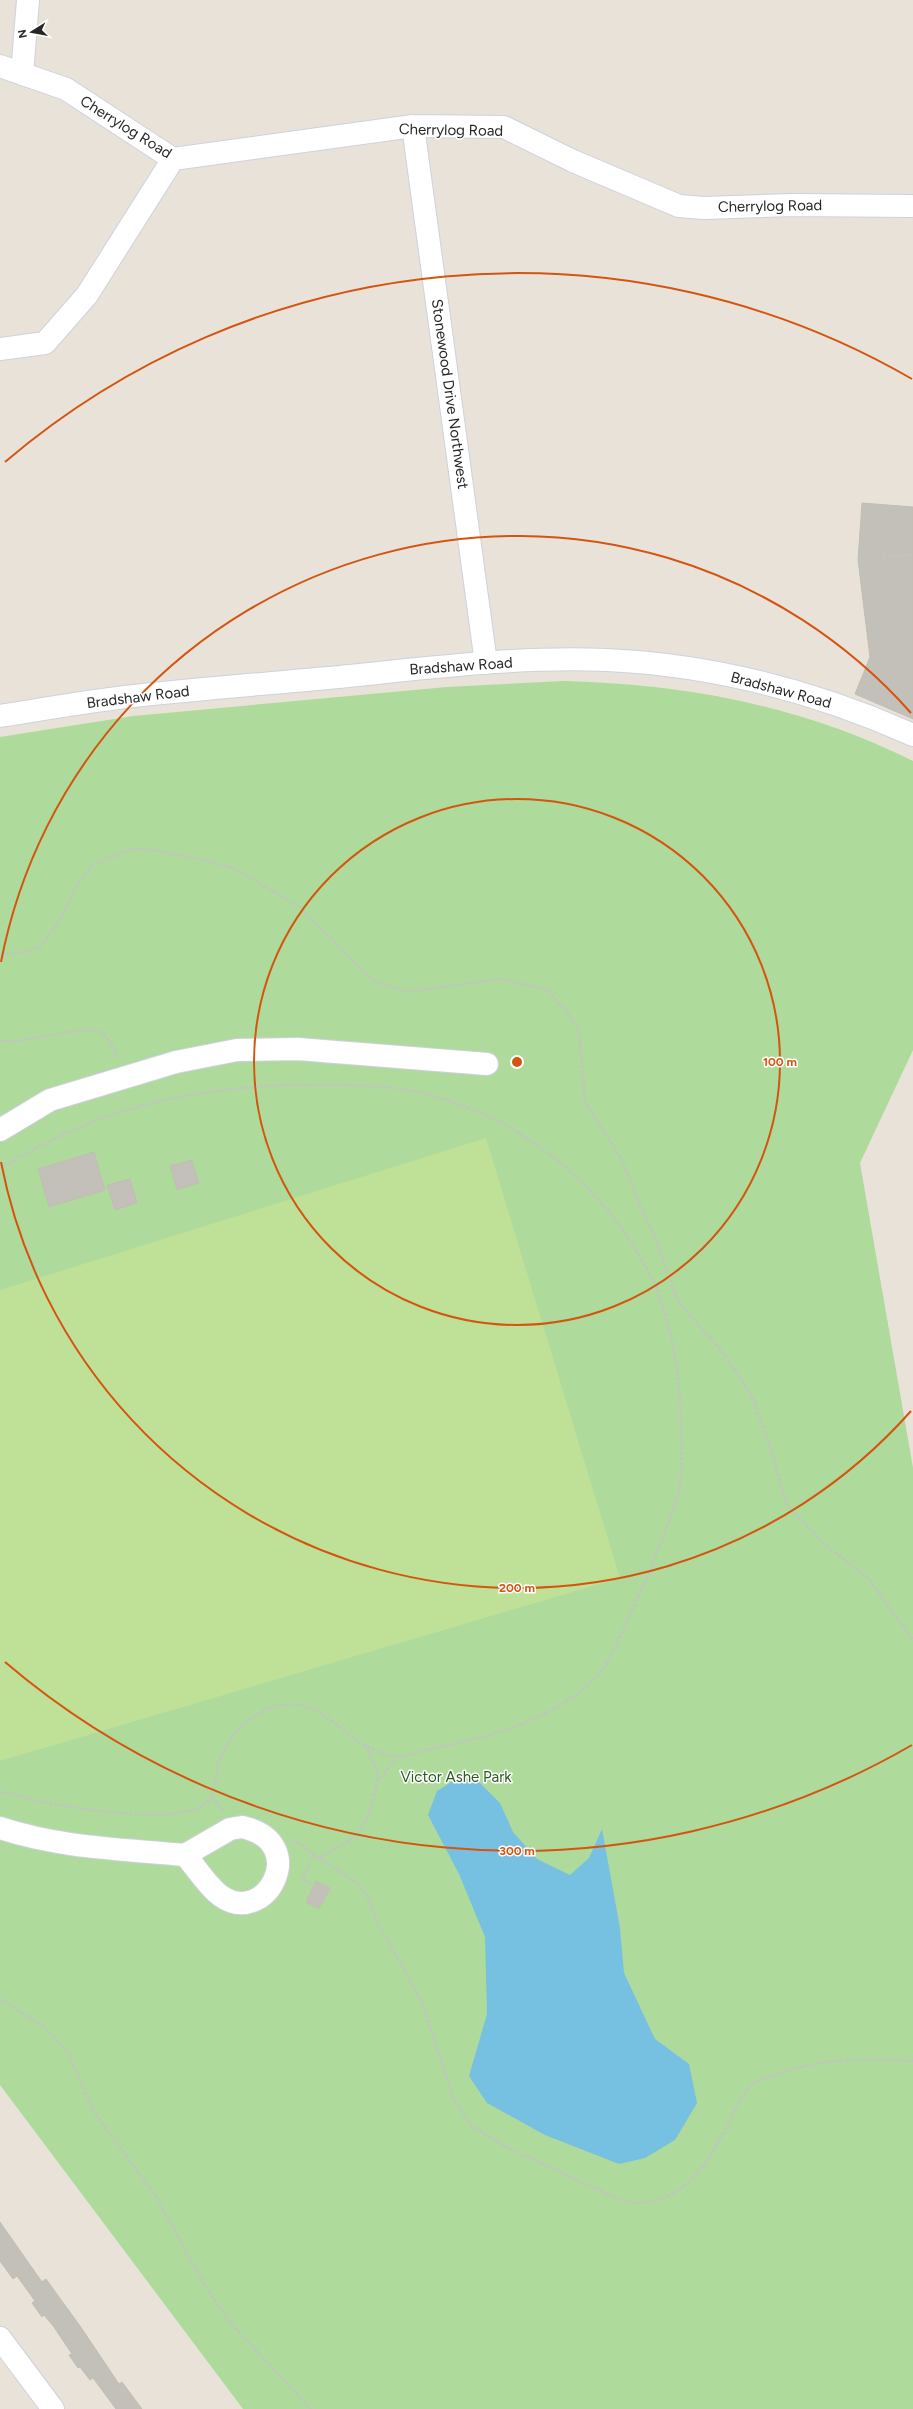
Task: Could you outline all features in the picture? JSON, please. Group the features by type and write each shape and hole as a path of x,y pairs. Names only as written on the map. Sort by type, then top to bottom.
{"street":[{"path":"22,74 28,0"},
{"name":"Cherrylog Road","path":"0,66 66,89 173,159 413,126 504,127 573,162 679,206 704,208 792,205 911,206"},
{"name":"Stonewood Drive Northwest","path":"413,126 486,663"},
{"path":"0,349 45,343 86,295 173,159"},
{"name":"Bradshaw Road","path":"0,716 131,696 486,663 608,660 664,665 712,672 803,694 848,708 913,735"},
{"path":"0,1130 50,1100 176,1062 237,1050 298,1049 487,1064"},
{"path":"0,1828 42,1840 73,1845 185,1855"},
{"path":"0,2338 53,2409"}],"path":[{"path":"883,550 884,556 913,556"},
{"path":"0,954 26,952 42,946 59,922 75,889 92,865 124,851 147,849 201,859 234,869 299,906 372,980 407,992 501,979 547,990 570,1016 579,1031 586,1102 623,1162 641,1208 656,1236 678,1302 722,1351 752,1396 771,1450 787,1505 827,1546 869,1579 913,1640"},
{"path":"0,1041 35,1039 92,1029 101,1033 110,1041 125,1078"},
{"path":"0,1168 80,1127 114,1114 170,1098 287,1085 354,1085 413,1091 482,1112 524,1135 556,1158 612,1214 656,1286 672,1338 680,1386 679,1492 654,1562 604,1668 584,1690 532,1720 492,1734 398,1757 365,1746 321,1712 294,1705 269,1709 256,1715 238,1728 226,1745 219,1763 211,1798 201,1807 185,1813 149,1814 53,1805 0,1791"},
{"path":"319,1858 348,1842 361,1830 369,1813 378,1781 377,1771 365,1746"},
{"path":"378,1781 398,1757"},
{"path":"211,1798 227,1814"},
{"path":"289,1837 358,1884 367,1896 379,1925 422,2002 453,2098 471,2125 502,2145 623,2201 633,2203 656,2200 670,2195 692,2180 703,2170 714,2153 750,2086 761,2080 791,2069 842,2059 913,2061"},
{"path":"314,1855 302,1879 314,1886"},
{"path":"0,1999 45,2027 68,2053 94,2112 155,2195 209,2292 234,2327 311,2409"}],"green space":[{"name":"Victor Ashe Park","path":"564,681 654,687 699,693 787,712 872,742 913,761 913,1050 860,1163 913,1468 913,2409 243,2409 0,2085 0,737 133,716 447,687"},
{"path":"486,1138 620,1578 0,1761 0,1290"}],"water":[{"path":"458,1778 478,1781 500,1803 513,1832 537,1859 570,1875 589,1858 602,1829 620,1928 624,1973 655,2039 689,2064 697,2103 675,2140 645,2158 619,2164 545,2135 487,2103 469,2076 487,2014 485,1937 459,1874 428,1815 437,1791"}],"building":[{"path":"862,503 913,507 913,719 855,694 870,657 858,560"},
{"path":"94,1152 105,1190 49,1207 38,1169"},
{"path":"192,1160 199,1183 177,1190 170,1166"},
{"path":"130,1179 137,1203 115,1210 107,1185"},
{"path":"316,1881 330,1888 319,1909 306,1902"},
{"path":"0,2222 42,2282 46,2279 119,2384 122,2382 142,2409 116,2409 93,2378 90,2380 80,2367 78,2368 69,2355 72,2354 54,2327 44,2315 42,2317 32,2303 35,2301 17,2276 13,2279 0,2261"}]}
